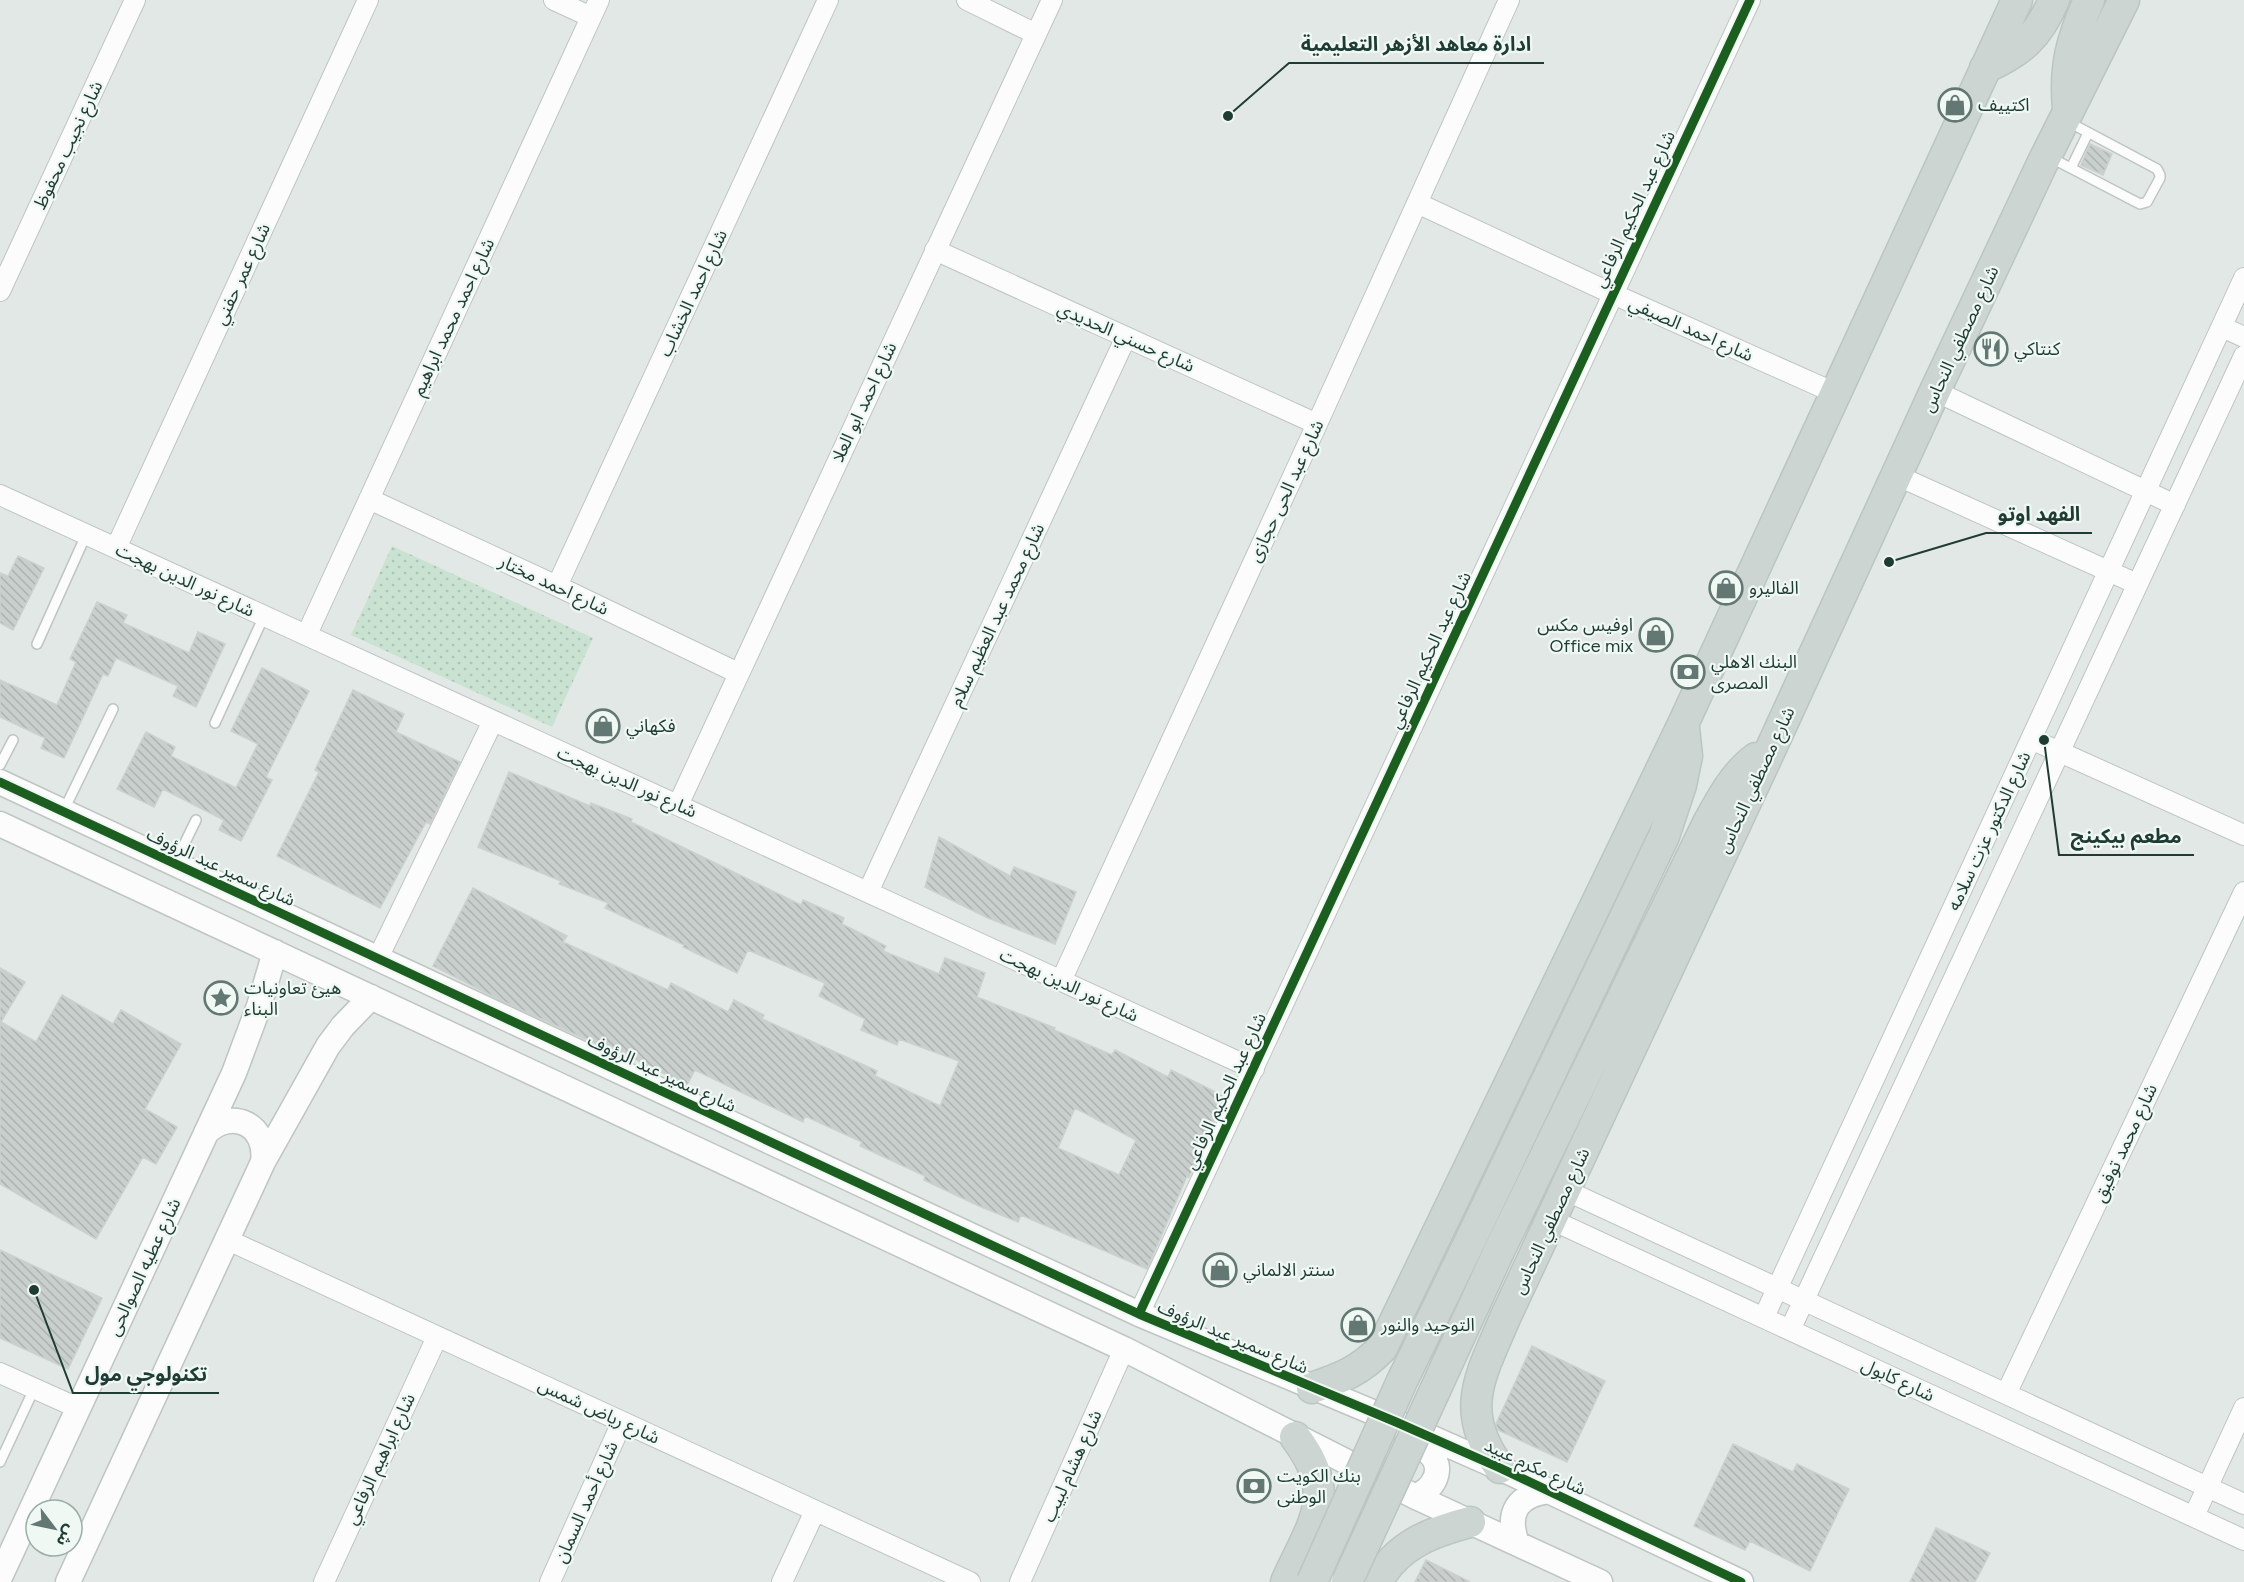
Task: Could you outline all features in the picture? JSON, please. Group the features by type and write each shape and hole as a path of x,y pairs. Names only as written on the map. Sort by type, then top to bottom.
{"main road":[{"path":"1311,1388 1341,1378 1370,1360 1382,1348 1684,723 2017,0"},
{"path":"1985,68 2017,52 2029,42 2046,19 2054,0"},
{"path":"2078,123 2066,85 2069,56 2077,28 2089,0"},
{"name":"شارع مصطفي النحاس","path":"1500,1468 1481,1436 1476,1415 1476,1400 1477,1386 1504,1318 1552,1220 2042,164 2078,123 2124,0"},
{"path":"1296,1580 1402,1381 1664,836 1682,785 1687,756 1684,723"},
{"path":"1347,1582 1494,1262 1707,825 1747,764 1773,744"},
{"path":"1416,1280 1432,1309 1441,1319 1453,1326 1480,1329 1493,1326 1504,1318"},
{"path":"1295,1437 1314,1466 1320,1492 1296,1580"},
{"path":"1377,1582 1397,1555 1413,1543 1441,1529 1470,1522"},
{"path":"1296,1580 1299,1572 1319,1573 1339,1582"}],"street":[{"name":"شارع نجيب محفوظ","path":"0,291 135,0"},
{"name":"شارع عمر حفني","path":"116,548 368,0"},
{"path":"554,0 595,8"},
{"name":"شارع احمد الخشاب","path":"557,586 828,0"},
{"path":"967,0 1036,34"},
{"name":"شارع احمد ابو العلا","path":"678,805 1052,0"},
{"name":"شارع عبد الحى حجازى","path":"1061,981 1509,0"},
{"name":"شارع عبد الحكيم الرفاعي","path":"1139,1314 1750,0"},
{"name":"شارع احمد محمد ابراهيم","path":"307,634 595,8"},
{"name":"شارع احمد الصيفي","path":"1417,203 1835,393"},
{"name":"شارع حسني الحديدي","path":"935,250 1317,424"},
{"name":"شارع الدكتور عزت سلامه","path":"1764,1317 2244,279"},
{"path":"2222,327 2244,337"},
{"name":"شارع محمد عبد العظيم سلام","path":"868,892 1126,337"},
{"name":"شارع الدكتور عزت سلامه","path":"1790,1330 2244,356"},
{"path":"1935,391 2175,505"},
{"path":"1896,475 2137,584"},
{"name":"شارع نور الدين بهجت","path":"0,495 1254,1069"},
{"name":"شارع احمد مختار","path":"369,499 557,586 738,674"},
{"path":"378,958 493,721"},
{"path":"2031,739 2244,835"},
{"name":"شارع سمير عبد الرؤوف","path":"0,782 1139,1314 1311,1388"},
{"path":"0,824 1124,1349 1414,1496 1600,1582"},
{"name":"شارع محمد توفيق","path":"2006,1394 2244,892"},
{"name":"شارع عطيه الصوالحى","path":"0,1577 247,1041 275,952"},
{"path":"68,1582 263,1162 328,1046 343,1026 371,997"},
{"path":"206,1133 222,1121 232,1120 251,1126 263,1142 263,1162"},
{"name":"شارع كابول","path":"1565,1190 2244,1504"},
{"name":"شارع كابول","path":"1552,1220 2244,1540"},
{"name":"شارع رياض شمس","path":"228,1240 970,1582"},
{"name":"شارع ابراهيم الرفاعي","path":"324,1582 437,1337"},
{"name":"شارع هشام لبيب","path":"1020,1582 1124,1349"},
{"path":"0,1373 78,1408"},
{"name":"شارع مكرم عبيد","path":"1311,1388 1396,1422 1500,1468 1741,1582"},
{"path":"2193,1516 2244,1408"},
{"name":"شارع أحمد السمان","path":"550,1582 622,1422"},
{"path":"1396,1422 1396,1431 1399,1435 1429,1452 1437,1466 1434,1483 1429,1490 1414,1496"},
{"path":"1517,1543 1512,1529 1514,1514 1522,1502 1534,1493 1549,1491"},
{"path":"782,1582 815,1511"}],"lane":[{"path":"2042,164 2054,161 2071,168 2097,177 2140,204 2147,202 2160,175 2157,169 2111,149 2078,123 2071,168"},
{"path":"37,644 86,534"},
{"path":"214,723 264,616"},
{"path":"63,812 112,709"},
{"path":"0,765 13,740"},
{"path":"175,864 196,820"},
{"path":"0,1462 34,1389"}],"green space":[{"path":"392,546 593,638 552,727 351,635"}],"building":[{"path":"2090,144 2112,154 2103,175 2081,165"},
{"path":"18,556 44,568 13,630 0,623 0,573 8,576"},
{"path":"97,602 127,615 123,623 189,653 198,632 225,644 196,707 173,696 178,686 116,658 108,676 103,674 64,758 41,748 45,738 0,717 0,680 57,705 76,662 70,659"},
{"path":"262,668 309,691 266,777 272,780 241,841 219,830 224,820 163,789 154,807 117,789 146,732 175,747 171,756 236,788 258,744 231,731"},
{"path":"353,690 404,714 396,732 460,762 430,824 426,822 380,908 277,856 319,772 315,770"},
{"path":"509,772 590,806 591,803 632,819 631,822 801,905 803,900 844,918 842,924 886,946 883,951 939,974 945,958 985,973 977,997 1055,1028 1054,1030 1112,1055 1115,1050 1168,1077 1171,1070 1226,1097 1189,1177 1187,1176 1147,1269 1021,1215 1018,1222 979,1206 924,1180 925,1176 860,1146 862,1142 805,1116 803,1122 695,1070 687,1085 611,1047 609,1050 498,999 433,966 473,888 567,936 563,942 668,990 671,983 728,1012 734,1000 764,1015 762,1019 877,1071 875,1076 940,1106 959,1061 899,1039 897,1045 861,1030 865,1019 819,996 825,983 748,950 737,973 605,908 608,903 559,884 561,881 478,847","holes":["1075,1108 1136,1140 1119,1175 1058,1148"]},
{"path":"939,837 1010,876 1014,867 1076,892 1055,944 988,918 925,887"},
{"path":"0,968 25,982 1,1022 36,1042 62,995 113,1024 121,1010 181,1044 145,1109 177,1127 156,1164 143,1157 96,1239 0,1184"},
{"path":"0,1250 102,1298 68,1369 0,1338"},
{"path":"1532,1346 1605,1381 1567,1462 1498,1430 1496,1424"},
{"path":"1733,1444 1793,1472 1797,1464 1849,1489 1810,1571 1750,1541 1745,1550 1694,1526"},
{"path":"1936,1528 1990,1553 1975,1582 1910,1582"},
{"path":"1426,1560 1470,1582 1415,1582"}],"cycle path":[{"path":"1139,1314 1750,0"},
{"path":"0,782 1139,1314 1500,1468 1741,1582"}],"place":[{"name":"اكتييف","path":"1955,105"},
{"name":"ادارة معاهد الأزهر التعليمية","path":"1228,116"},
{"name":"كنتاكي","path":"1991,349"},
{"name":"الفهد اوتو","path":"1889,562"},
{"name":"الفاليرو","path":"1726,588"},
{"name":"اوفيس مكس Office mix","path":"1656,635"},
{"name":"البنك الاهلي المصرى","path":"1688,672"},
{"name":"فكهاني","path":"603,726"},
{"name":"مطعم بيكينج","path":"2044,740"},
{"name":"هيئ تعاونيات البناء","path":"221,998"},
{"name":"سنتر الالماني","path":"1220,1270"},
{"name":"تكنولوجي مول","path":"34,1290"},
{"name":"التوحيد والنور","path":"1358,1325"},
{"name":"بنك الكويت الوطنى","path":"1254,1486"}]}
